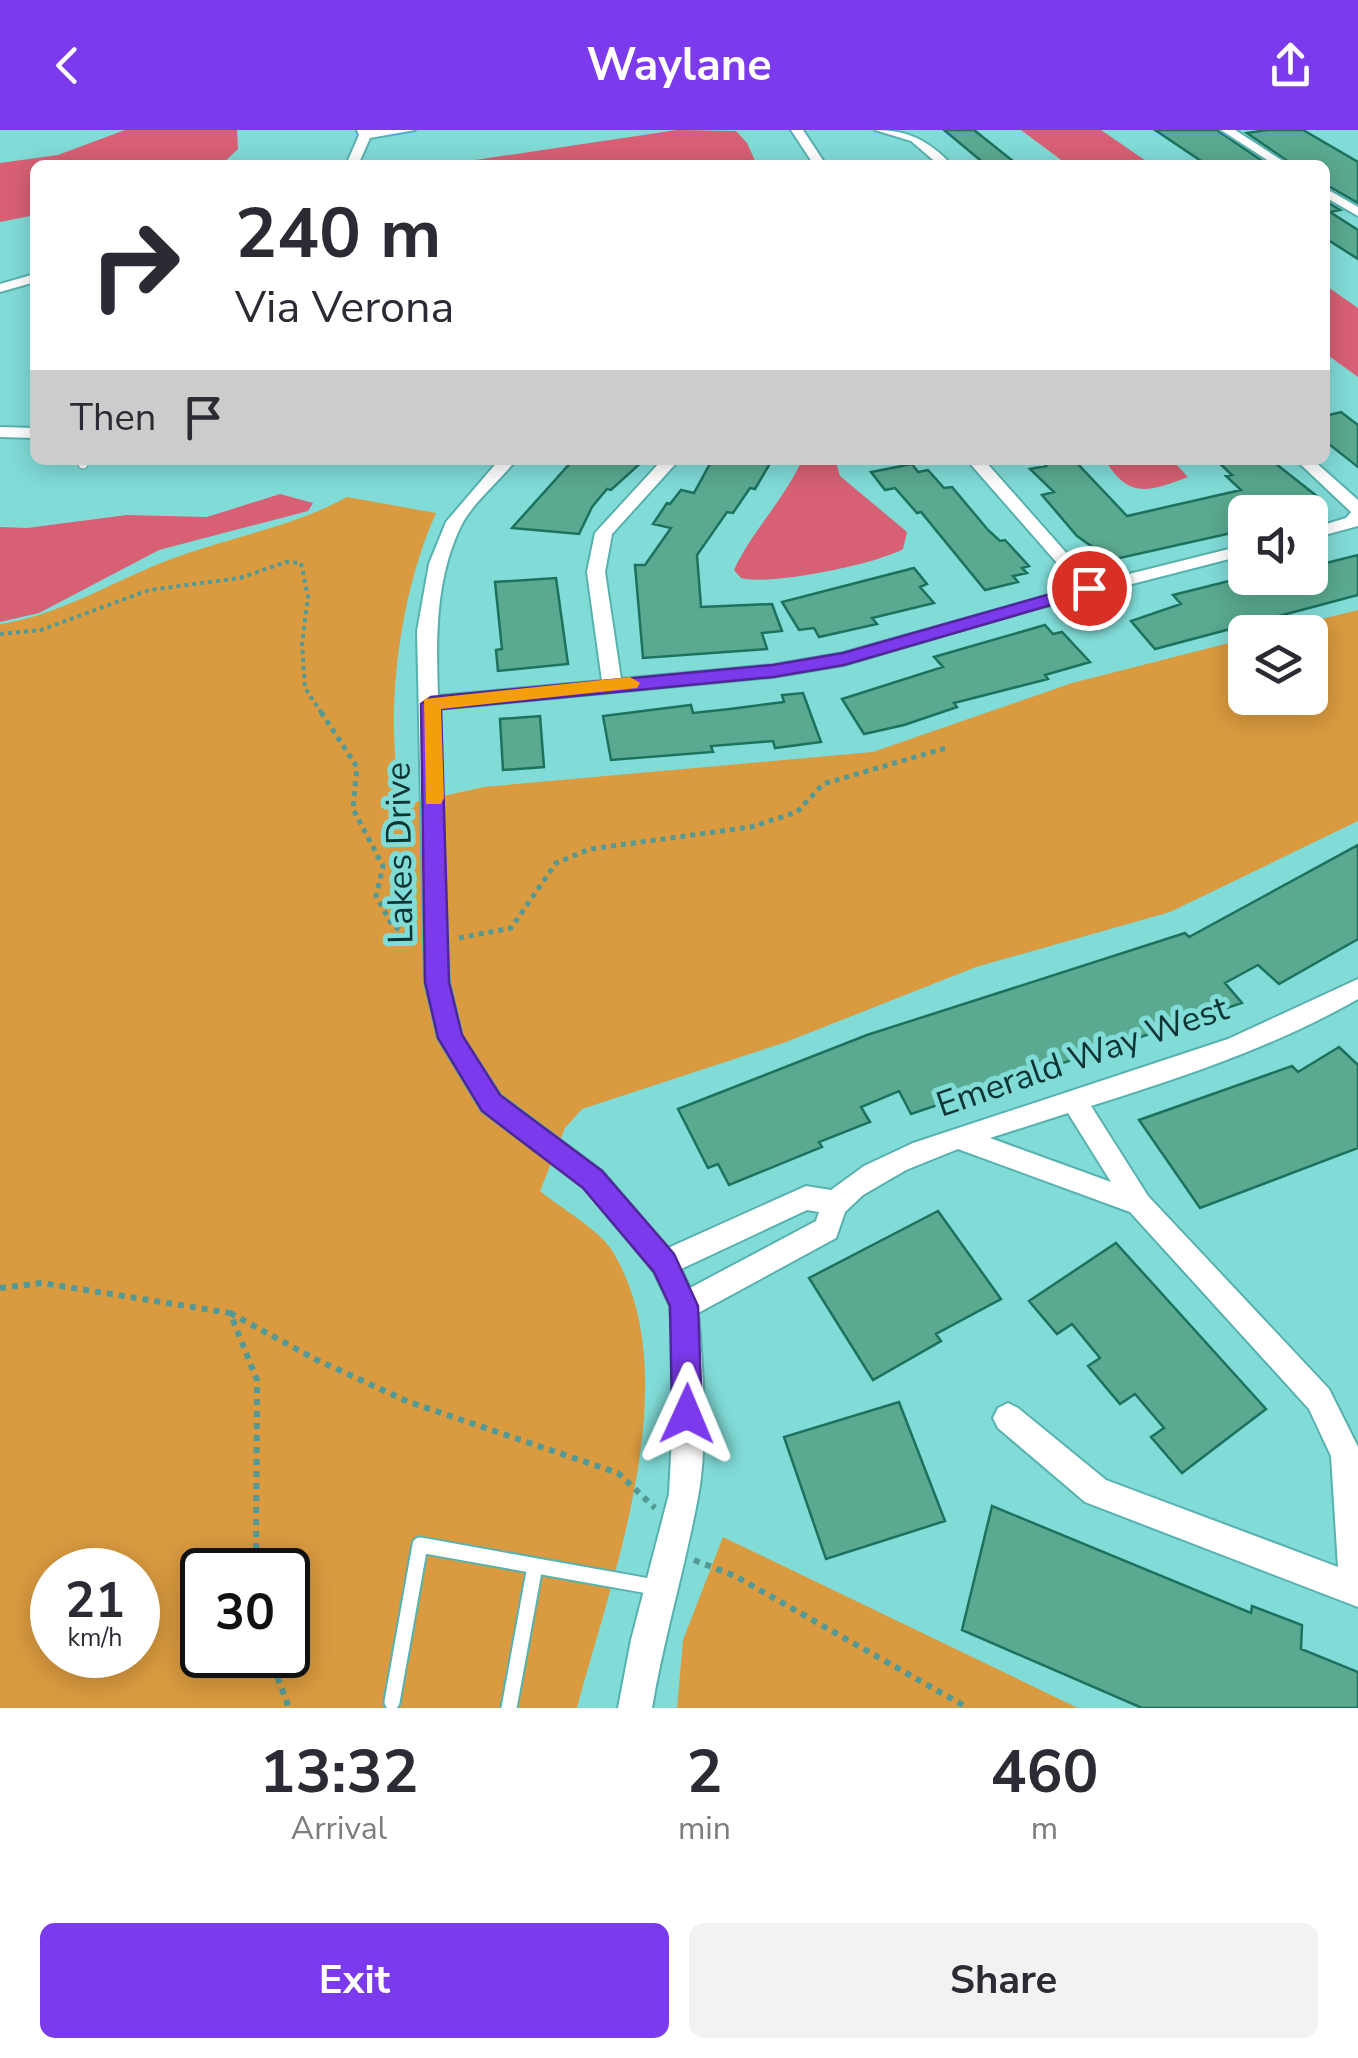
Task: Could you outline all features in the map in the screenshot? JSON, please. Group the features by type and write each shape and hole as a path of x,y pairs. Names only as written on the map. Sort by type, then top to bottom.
{"street":[{"path":"354,160 364,132 409,130"},
{"path":"797,130 817,160"},
{"path":"881,130 915,140 940,160"},
{"path":"1227,130 1274,160"},
{"path":"1330,195 1358,212"},
{"path":"0,288 30,279"},
{"path":"0,432 30,434"},
{"name":"Lakes Drive","path":"504,465 454,522 438,564 426,631 437,982 450,1038 491,1103 593,1180 664,1263 684,1306 689,1374 685,1474 634,1708"},
{"path":"612,684 596,572 604,533 666,465"},
{"path":"979,465 1089,588"},
{"path":"1309,465 1358,512 1352,522 1328,529"},
{"path":"431,704 773,671 844,659 1089,588 1228,554"},
{"name":"Emerald Way West","path":"684,1306 827,1229 836,1203 868,1178 957,1138 1180,1066 1324,1009 1358,988"},
{"path":"1008,1418 1096,1491 1356,1591 1346,1454 1320,1400 1139,1204 1074,1100"},
{"path":"957,1138 1139,1204"},
{"path":"664,1263 806,1198 836,1203"}],"lane":[{"path":"392,1702 420,1545 660,1588"},
{"path":"509,1708 535,1566"}],"path":[{"path":"0,1288 42,1283 230,1313 314,1359 410,1402 618,1473 659,1512 688,1557 735,1576 968,1708"},
{"path":"230,1313 257,1380 256,1548"},
{"path":"278,1678 289,1708"}],"shaded area":[{"path":"125,130 237,130 238,149 226,160 30,160 30,216 0,222 0,163 58,155"},
{"path":"677,130 736,131 755,160 476,160"},
{"path":"1021,130 1101,130 1145,160 1061,160"},
{"path":"1330,288 1358,308 1358,377 1330,357"},
{"path":"799,465 837,465 840,476 907,532 903,549 823,572 775,579 741,578 734,570 741,556"},
{"path":"1108,465 1177,465 1188,477 1140,489 1114,473"},
{"path":"280,494 313,503 308,511 159,550 39,613 0,622 0,527 27,528 127,515 207,517"},
{"path":"347,497 436,513 412,581 398,657 394,734 402,805 484,787 873,752 1072,683 1228,643 1228,715 1328,715 1328,618 1358,610 1358,821 1170,912 976,967 786,1042 582,1109 565,1128 540,1191 588,1226 611,1249 634,1299 644,1355 644,1414 637,1476 577,1708 0,1708 0,624 43,614 166,561 281,525"},
{"path":"723,1537 1078,1708 677,1708 683,1640"}],"building":[{"path":"944,130 974,130 1012,160 980,160"},
{"path":"1155,130 1217,130 1261,160 1200,160"},
{"path":"1303,130 1358,162 1358,203 1330,187 1330,160 1286,160 1247,133"},
{"path":"1330,212 1358,230 1358,259 1330,241"},
{"path":"1341,412 1358,425 1358,467 1330,445 1330,415"},
{"path":"569,465 638,465 611,490 607,489 592,507 579,534 512,528"},
{"path":"709,465 769,465 755,489 750,488 733,513 727,512 697,555 701,607 772,604 782,631 762,633 767,649 643,658 635,565 645,565 671,528 653,524 667,503 681,490 694,493"},
{"path":"907,465 913,465 918,472 928,470 944,488 952,487 1000,541 1005,540 1029,566 1022,568 1027,573 1013,576 1018,582 985,590 921,512 917,513 895,488 885,490 871,472"},
{"path":"1079,465 1127,516 1241,490 1226,476 1232,475 1221,465 1277,465 1315,495 1228,495 1228,534 1111,560 1077,536 1042,495 1054,492 1030,469"},
{"path":"1358,555 1358,595 1283,615 1228,615 1228,630 1155,649 1131,621 1181,604 1173,595 1228,581 1228,595 1328,595 1328,562"},
{"path":"914,568 927,584 920,587 934,603 872,618 877,624 819,637 814,628 799,630 782,602"},
{"path":"556,578 568,664 498,671 496,650 502,649 495,582"},
{"path":"1045,625 1053,634 1062,632 1090,662 1045,675 1048,679 954,703 957,707 904,725 864,734 842,699 943,667 934,657"},
{"path":"803,693 821,742 775,748 773,741 711,746 713,752 611,760 603,716 691,705 693,713 730,709 784,702 782,695"},
{"path":"540,716 544,767 503,770 500,719"},
{"path":"1358,845 1358,939 1279,984 1258,965 1225,983 1242,1003 911,1114 899,1091 861,1107 870,1122 819,1142 822,1147 729,1185 718,1164 708,1168 678,1109 867,1035 1185,933 1189,937"},
{"path":"1339,1047 1358,1065 1358,1148 1200,1208 1139,1120 1292,1066 1298,1072"},
{"path":"938,1211 1001,1299 936,1334 941,1341 873,1380 809,1278"},
{"path":"1116,1243 1266,1409 1182,1473 1151,1437 1164,1428 1135,1394 1120,1404 1088,1366 1100,1358 1072,1324 1057,1334 1029,1301"},
{"path":"899,1402 945,1521 826,1559 784,1437"},
{"path":"992,1506 1251,1613 1252,1606 1302,1625 1301,1649 1358,1672 1358,1708 1142,1708 962,1630"}],"slow traffic":[{"path":"433,798 431,704 630,683"}],"route":[{"path":"687,1414 689,1374 684,1306 664,1263 593,1180 491,1103 450,1038 437,982 431,704 773,671 844,659 1089,588"}]}
